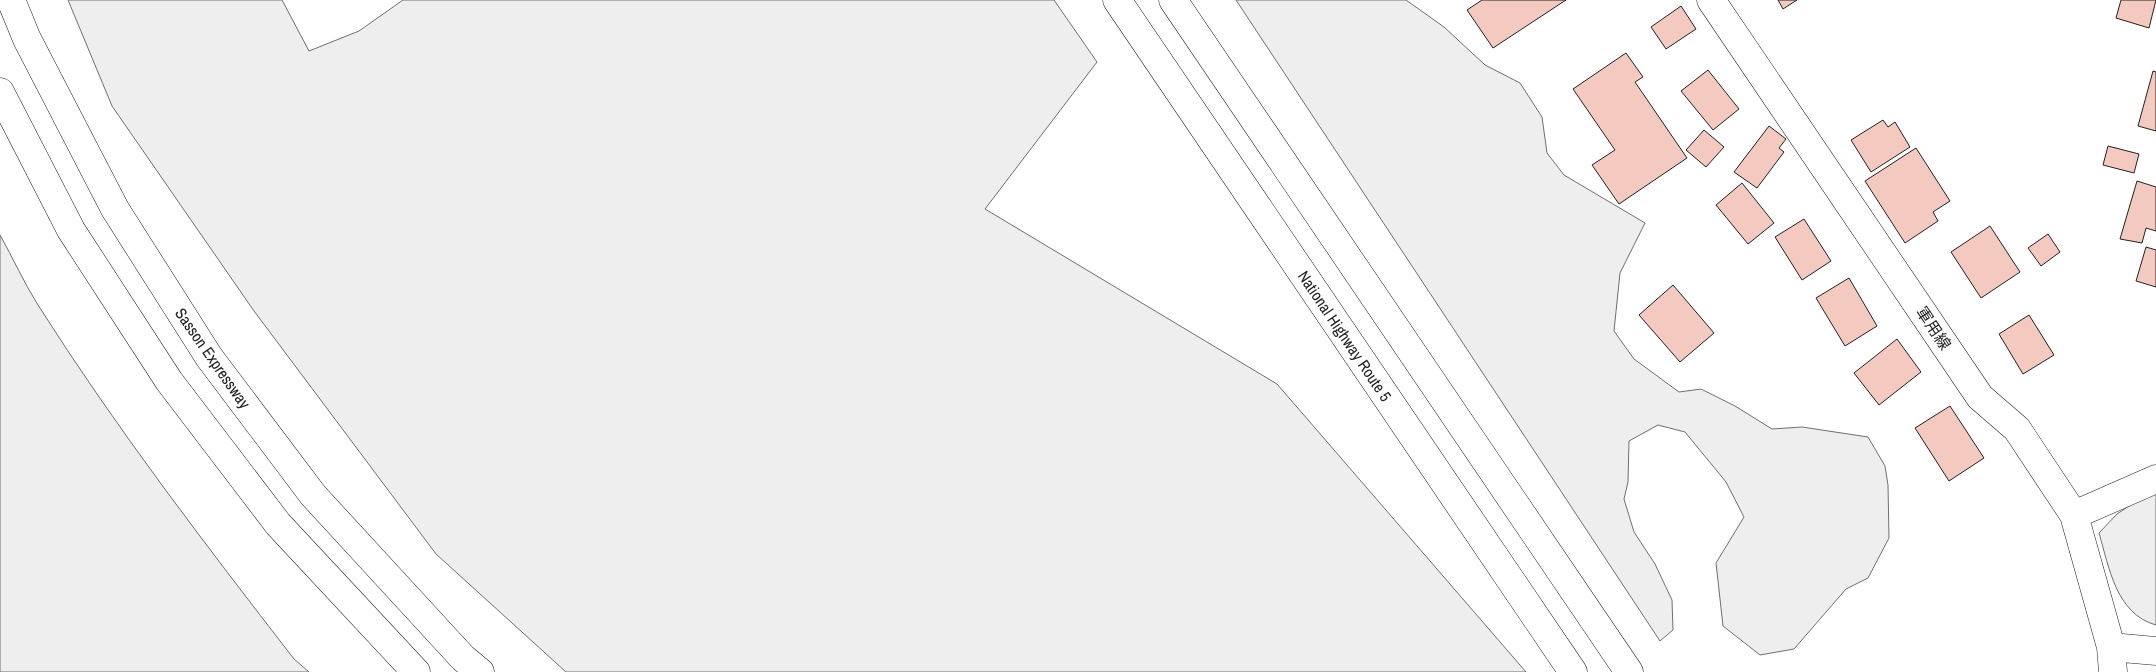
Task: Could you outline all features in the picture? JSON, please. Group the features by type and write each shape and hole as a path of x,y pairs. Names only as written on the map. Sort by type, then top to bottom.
{"main road":[{"name":"Sasson Expressway","path":"11,0 27,39 115,209 209,357 314,495 463,658 480,672"},
{"name":"National Highway Route 5","path":"1117,0 1573,672"},
{"path":"1173,0 1629,672"},
{"name":"軍用線","path":"1711,0 1980,397 2017,429 2074,515 2112,659"},
{"path":"0,92 71,230 169,381 278,524 416,672"},
{"path":"2074,515 2156,480"},
{"path":"2112,659 2156,651"}],"shaded area":[{"path":"68,0 282,0 309,51 359,31 403,0 1054,0 1097,62 985,209 1277,384 1526,672 566,672 436,554 254,311 112,106"},
{"path":"1236,0 1406,0 1444,27 1485,65 1520,83 1542,117 1547,153 1564,175 1645,223 1620,273 1614,331 1634,359 1679,392 1701,389 1735,406 1772,429 1802,427 1868,437 1885,466 1888,485 1889,538 1868,578 1846,589 1794,649 1760,655 1723,626 1716,563 1744,517 1726,482 1685,432 1658,425 1629,441 1628,482 1624,499 1634,532 1655,564 1672,600 1673,630 1660,641"},
{"path":"0,235 38,305 98,396 194,529 294,659 309,672 0,672"},
{"path":"2156,488 2156,625 2142,619 2123,600 2116,588 2099,533 2117,514"}],"building":[{"path":"1482,0 1566,0 1493,48 1467,10"},
{"path":"1778,0 1797,0 1783,9"},
{"path":"2121,0 2156,0 2149,28 2116,18"},
{"path":"1681,6 1696,29 1666,49 1651,27"},
{"path":"1626,53 1643,77 1635,82 1687,158 1619,204 1592,165 1615,150 1573,89"},
{"path":"1708,70 1739,109 1713,130 1681,91"},
{"path":"2153,71 2156,72 2156,131 2138,126"},
{"path":"1883,120 1888,127 1895,122 1910,147 1871,172 1851,140"},
{"path":"1769,126 1786,139 1779,148 1784,152 1757,188 1734,172"},
{"path":"1704,130 1724,147 1706,167 1686,150"},
{"path":"2108,146 2139,154 2134,173 2103,165"},
{"path":"1916,148 1950,201 1933,212 1938,221 1905,243 1865,181"},
{"path":"2137,181 2156,187 2156,231 2146,228 2142,243 2120,239"},
{"path":"1742,183 1774,223 1748,244 1716,205"},
{"path":"1804,219 1831,261 1802,280 1775,237"},
{"path":"1990,226 2020,272 1981,298 1951,252"},
{"path":"2048,234 2060,252 2041,266 2028,248"},
{"path":"2146,247 2156,250 2156,287 2136,281"},
{"path":"1849,278 1877,326 1845,346 1816,298"},
{"path":"1673,285 1714,333 1680,362 1639,315"},
{"path":"2029,315 2054,355 2023,374 1999,334"},
{"path":"1897,339 1921,372 1879,405 1854,373"},
{"path":"1950,406 1984,458 1949,481 1915,428"}]}
